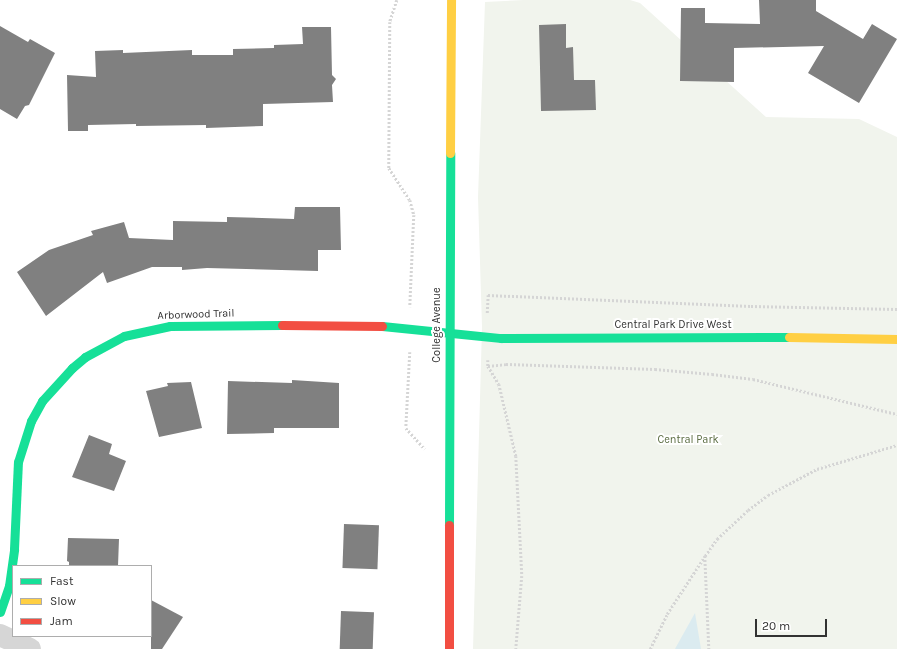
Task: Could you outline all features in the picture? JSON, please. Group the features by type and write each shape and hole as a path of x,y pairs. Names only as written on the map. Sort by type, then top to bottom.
{"street":[{"name":"College Avenue","path":"450,649 449,333 451,0"},
{"name":"Arborwood Trail","path":"0,612 9,586 14,549 18,462 22,442 42,401 56,384 85,357 124,336 170,326 410,328 449,333"},
{"name":"Central Park Drive West","path":"449,333 501,338 841,337 897,339"},
{"path":"0,635 30,649"}],"path":[{"path":"397,0 390,22 389,168 410,200 414,215 406,428 425,449"},
{"path":"488,295 764,306 897,309"},
{"path":"516,649 522,576 516,456 499,384 488,366 506,364 631,368 712,374 753,379 897,414"},
{"path":"650,649 667,614 705,556 717,539 748,510 792,481 849,457 897,445"},
{"path":"705,556 709,649"}],"green space":[{"name":"Central Park","path":"524,0 630,0 640,3 766,117 859,119 897,137 897,649 473,649 482,327 478,197 485,2"}],"shaded area":[{"path":"695,613 701,649 675,649 676,647"}],"building":[{"path":"759,0 816,0 816,11 863,39 872,24 897,39 859,103 808,73 824,46 734,48 734,82 680,81 681,8 705,8 705,23 760,24"},
{"path":"566,24 566,48 573,47 574,80 595,80 596,110 541,111 539,25"},
{"path":"0,26 28,42 30,39 55,53 29,105 25,106 17,119 0,109"},
{"path":"302,27 331,27 332,75 336,79 332,85 333,102 263,104 263,126 206,128 206,125 88,125 88,131 68,131 67,75 96,77 95,51 123,50 123,53 192,50 192,55 233,55 233,49 274,48 274,45 303,44"},
{"path":"295,207 340,207 341,250 318,250 318,271 207,268 182,270 182,267 152,267 107,283 103,272 46,316 17,272 49,250 93,235 91,231 124,222 129,238 173,240 173,221 227,222 227,217 294,219"},
{"path":"292,380 339,383 339,428 274,428 274,433 227,434 228,381 292,383"},
{"path":"191,382 202,428 159,437 146,391 168,386 167,383"},
{"path":"89,435 112,444 109,454 126,461 114,491 72,477"},
{"path":"344,524 379,525 377,569 342,568"},
{"path":"68,538 119,539 118,565 69,565 69,562 67,561"},
{"path":"152,601 183,617 162,649 151,649"},
{"path":"341,611 374,612 373,649 340,649"}],"traffic: fast":[{"path":"449,525 450,153"},
{"path":"0,612 9,586 14,549 18,462 31,421 42,401 72,368 85,357 124,336 170,326 282,325"},
{"path":"382,326 501,338 789,337"}],"traffic: slow":[{"path":"450,153 451,0"},
{"path":"789,337 897,339"}],"traffic: jam":[{"path":"282,325 382,326"},
{"path":"449,525 449,649"}]}
